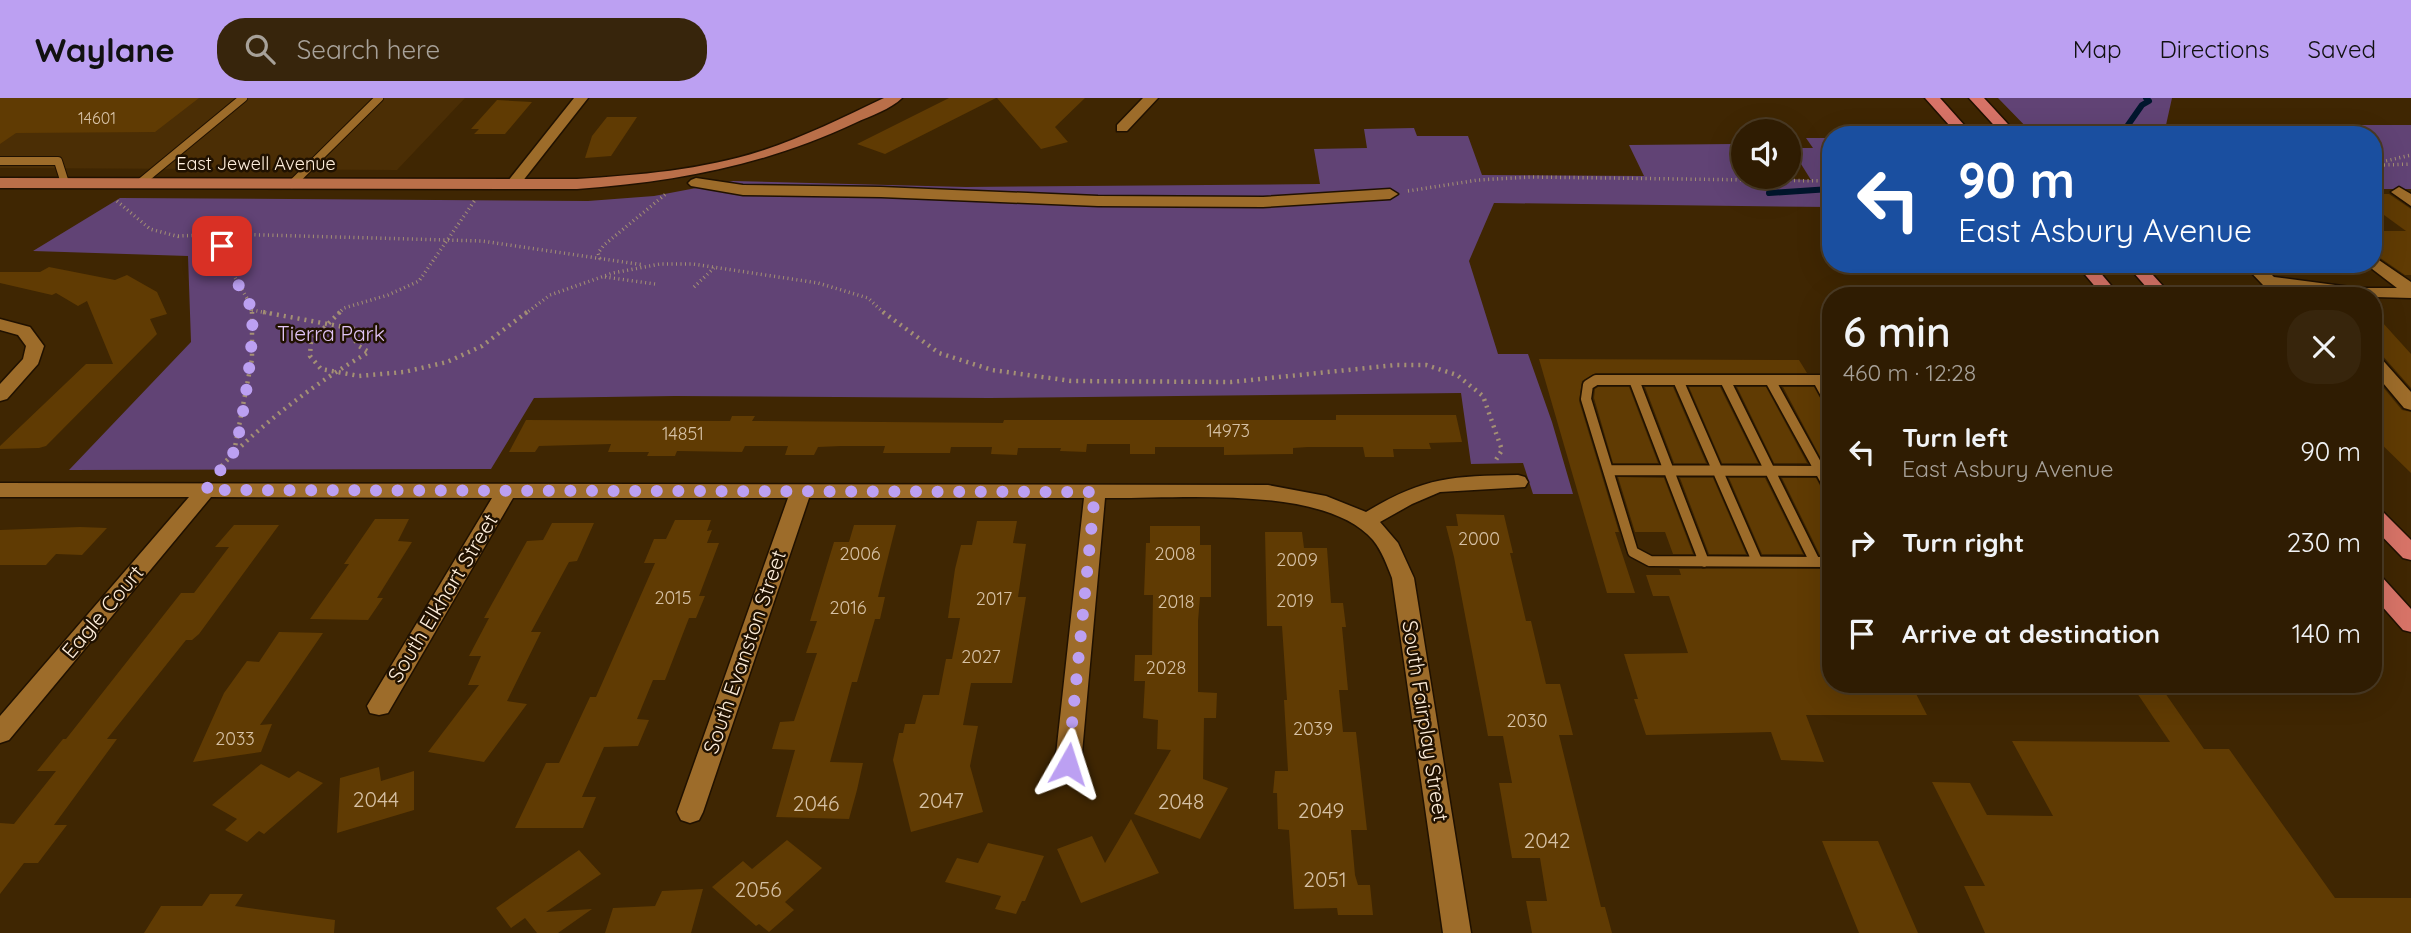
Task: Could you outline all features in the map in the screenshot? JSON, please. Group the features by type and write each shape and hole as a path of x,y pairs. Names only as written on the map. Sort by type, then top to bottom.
{"main road":[{"path":"1932,98 1958,126"},
{"path":"1976,98 2002,126"},
{"path":"2092,273 2104,287"},
{"path":"2142,273 2156,287"},
{"path":"2382,523 2411,553"},
{"path":"2382,592 2411,624"}],"street":[{"path":"513,184 581,98"},
{"name":"East Jewell Avenue","path":"0,183 614,182 729,164 803,141 895,98"},
{"path":"1122,128 1151,98"},
{"path":"696,183 743,190 881,192 1098,201 1263,202 1390,194"},
{"path":"2382,268 2411,292"},
{"path":"2261,273 2269,281 2295,287"},
{"path":"2382,293 2411,292"},
{"path":"0,324 24,331 35,346 32,360 0,396"},
{"path":"2382,370 2411,404"},
{"path":"1365,522 1430,488 1508,483"},
{"name":"South Fairplay Street","path":"0,490 1268,492 1306,496 1330,503 1365,522 1389,545 1403,578 1457,933"},
{"name":"Eagle Court","path":"1,730 206,490"},
{"name":"South Elkhart Street","path":"379,706 507,490"},
{"name":"South Evanston Street","path":"690,812 801,491"},
{"path":"1068,764 1095,492"}],"lane":[{"path":"135,183 243,98"},
{"path":"292,184 379,98"},
{"path":"0,161 58,161 65,183"},
{"path":"1822,380 1596,380 1588,385 1586,399 1633,552 1650,561 1822,561"},
{"path":"1633,380 1704,562"},
{"path":"1678,380 1757,561"},
{"path":"1725,380 1814,560"},
{"path":"1770,380 1822,464"},
{"path":"1818,380 1822,387"},
{"path":"1608,470 1822,471"}],"path":[{"path":"2382,162 2411,155"},
{"path":"2382,164 2411,164"},
{"path":"1390,194 1493,178 1667,178 1739,183 1822,181"},
{"path":"135,183 114,199 150,229 218,241 222,246 222,257 252,310 250,368 234,452"},
{"path":"600,259 598,253 604,246 674,187"},
{"path":"477,196 419,281 388,295 344,308 311,341 310,356 321,369 359,376 393,373 447,362 482,346 550,295 600,276 649,266 693,264 818,283 868,298 893,321 939,353 992,370 1071,381 1231,383 1395,365 1426,365 1457,375 1483,396 1502,450 1492,466 1508,483"},
{"path":"178,236 227,234 299,238 447,239 515,244 649,266"},
{"path":"694,287 715,267"},
{"path":"600,276 655,284"},
{"path":"206,490 234,452 334,372 369,352 357,345 354,337 360,330 252,310"}],"shaded area":[{"path":"0,98 465,98 397,170 0,168"}],"green space":[{"path":"1998,98 2172,98 2166,125 2411,125 2411,189 2382,189 2382,126 2025,126"},
{"name":"Tierra Park","path":"1414,128 1417,136 1468,136 1482,175 1644,176 1629,145 1731,144 1731,189 1801,189 1801,180 1811,180 1801,164 1801,148 1813,148 1806,138 1822,138 1822,207 1494,203 1469,261 1498,354 1528,354 1573,494 1533,494 1523,463 1471,464 1461,393 989,398 534,398 491,469 69,470 191,342 188,256 33,251 120,198 588,201 654,196 733,181 966,187 1320,184 1314,149 1367,148 1364,129"}],"building":[{"path":"0,98 199,98 155,132 16,133 0,144"},
{"path":"949,98 996,98 885,154 857,144"},
{"path":"997,98 1085,98 1055,127 1068,142 1041,149"},
{"path":"497,100 532,102 505,134 474,134 479,129 471,129"},
{"path":"607,117 637,117 611,156 585,158 592,136"},
{"path":"2382,194 2389,194 2411,209 2411,275 2405,275 2382,259 2382,231 2406,231 2382,214"},
{"path":"49,267 115,280 127,275 157,292 167,314 150,319 157,334 46,446 0,449 0,446 86,364 113,364 87,301 78,306 56,293 52,295 0,283 0,272 40,272"},
{"path":"2382,322 2411,354 2411,388 2382,355"},
{"path":"1539,359 1799,360 1807,373 1596,373 1582,381 1579,401 1619,532 1615,532 1635,593 1607,593"},
{"path":"2382,386 2402,410 2411,412 2411,473 2382,445"},
{"path":"1629,387 1658,463 1613,463 1594,398 1595,389"},
{"path":"1645,387 1673,387 1706,463 1674,463"},
{"path":"1689,387 1720,387 1758,463 1722,463"},
{"path":"1737,387 1766,387 1807,463 1774,463"},
{"path":"1783,387 1814,387 1822,402 1822,460"},
{"path":"1336,415 1456,415 1462,442 1429,443 1431,449 1393,449 1394,457 1365,457 1363,447 1308,447 1293,448 1293,454 1224,455 1224,447 1155,447 1155,454 1130,454 1130,444 1087,444 1086,452 1060,451 1061,448 1018,448 1017,455 991,454 992,447 951,447 950,453 883,453 885,446 841,446 818,447 814,455 785,455 788,446 745,446 742,452 677,451 675,456 647,456 649,452 608,452 611,444 539,446 535,452 509,452 526,420 730,421 732,416 755,416 752,421 1003,423 1004,420 1336,420"},
{"path":"1618,477 1664,478 1693,554 1673,554 1665,532 1635,532"},
{"path":"1680,478 1713,478 1746,554 1709,554"},
{"path":"1729,478 1765,478 1803,554 1762,554"},
{"path":"1782,478 1816,478 1822,489 1820,555"},
{"path":"1456,514 1504,515 1526,621 1531,621 1546,684 1560,684 1573,735 1559,735 1601,907 1605,907 1612,933 1532,933 1526,901 1547,901 1540,858 1512,858 1499,783 1512,783 1503,736 1488,736 1446,526 1458,526"},
{"path":"375,519 409,519 398,541 412,542 377,598 383,598 368,620 310,619 349,564 344,564"},
{"path":"675,520 711,520 707,531 712,530 707,543 719,543 699,596 705,596 696,618 689,618 665,680 653,680 637,719 649,720 638,746 604,747 582,797 596,797 583,828 515,828 546,763 559,763 590,697 596,697 655,563 644,563 654,539 666,539"},
{"path":"977,521 1017,521 1013,543 1026,544 1018,597 1026,597 1012,683 971,683 963,725 978,726 970,766 983,812 911,832 893,760 899,733 903,733 905,724 915,724 923,695 939,695 946,659 952,659 960,618 948,618 955,569 961,545 972,545"},
{"path":"552,523 594,523 577,561 569,562 531,632 541,632 507,701 527,704 484,762 428,752 479,685 468,685 481,656 469,656 489,618 484,618 527,541 543,540"},
{"path":"234,525 279,525 199,634 192,640 186,640 107,739 117,739 54,825 67,825 38,863 24,863 0,894 0,823 14,824 56,771 37,771 63,739 66,739 181,593 194,593 229,547 215,547"},
{"path":"854,525 896,525 878,597 885,597 880,619 875,619 857,682 852,682 830,762 863,763 857,790 849,819 776,817 795,750 772,749 780,722 794,721 817,653 806,653 817,621 810,621 834,542 849,542"},
{"path":"1150,526 1200,526 1200,545 1211,545 1211,597 1200,597 1198,692 1217,693 1216,718 1204,718 1203,779 1228,788 1200,839 1134,814 1171,750 1157,749 1158,720 1143,718 1145,681 1134,681 1135,655 1152,655 1153,595 1144,595 1146,543 1150,543"},
{"path":"107,528 82,555 56,554 46,565 0,565 0,530"},
{"path":"1265,532 1302,532 1304,548 1327,548 1331,603 1343,603 1346,627 1342,627 1348,690 1339,690 1343,732 1356,732 1367,830 1351,830 1355,875 1358,885 1370,885 1373,915 1338,915 1337,908 1294,909 1289,830 1278,829 1277,793 1273,793 1275,771 1288,771 1284,700 1287,700 1282,626 1267,626"},
{"path":"1679,569 1822,569 1822,693 1916,693 1927,715 1806,715 1824,762 1781,760 1771,732 1646,735 1634,699 1638,699 1624,654 1688,653 1669,596 1653,596 1646,575 1681,575"},
{"path":"279,632 323,633 260,725 272,724 261,752 193,762 224,693 247,661 259,662"},
{"path":"2137,693 2165,693 2204,749 2229,749 2335,898 2411,898 2411,933 1985,933 1964,886 1985,886 1932,782 1970,783 1987,815 2053,816 2012,741 2170,742"},
{"path":"261,764 289,778 298,771 323,783 264,834 259,831 247,842 225,830 237,819 212,805"},
{"path":"379,767 381,781 414,771 414,810 337,833 340,778"},
{"path":"1131,819 1159,873 1081,903 1057,849 1092,836 1105,863"},
{"path":"787,840 822,868 785,902 794,910 769,932 759,924 756,926 712,887 743,861 752,869"},
{"path":"1822,841 1878,841 1918,933 1859,933"},
{"path":"988,843 1044,856 1025,901 1022,901 1016,914 995,909 1001,896 945,882 957,858 978,863"},
{"path":"579,850 601,874 546,912 592,909 558,933 537,933 525,918 511,928 496,908"},
{"path":"703,889 691,933 605,933 613,908 655,906 662,891"},
{"path":"210,894 243,894 235,906 335,920 334,933 144,933 161,906 202,906"}],"waterway":[{"path":"2127,126 2142,105 2149,101 2146,98"},
{"path":"1769,193 1822,190"}],"route":[{"path":"222,246 222,257 252,310 253,331 250,368 234,452 206,490 1095,492 1068,764"}]}
